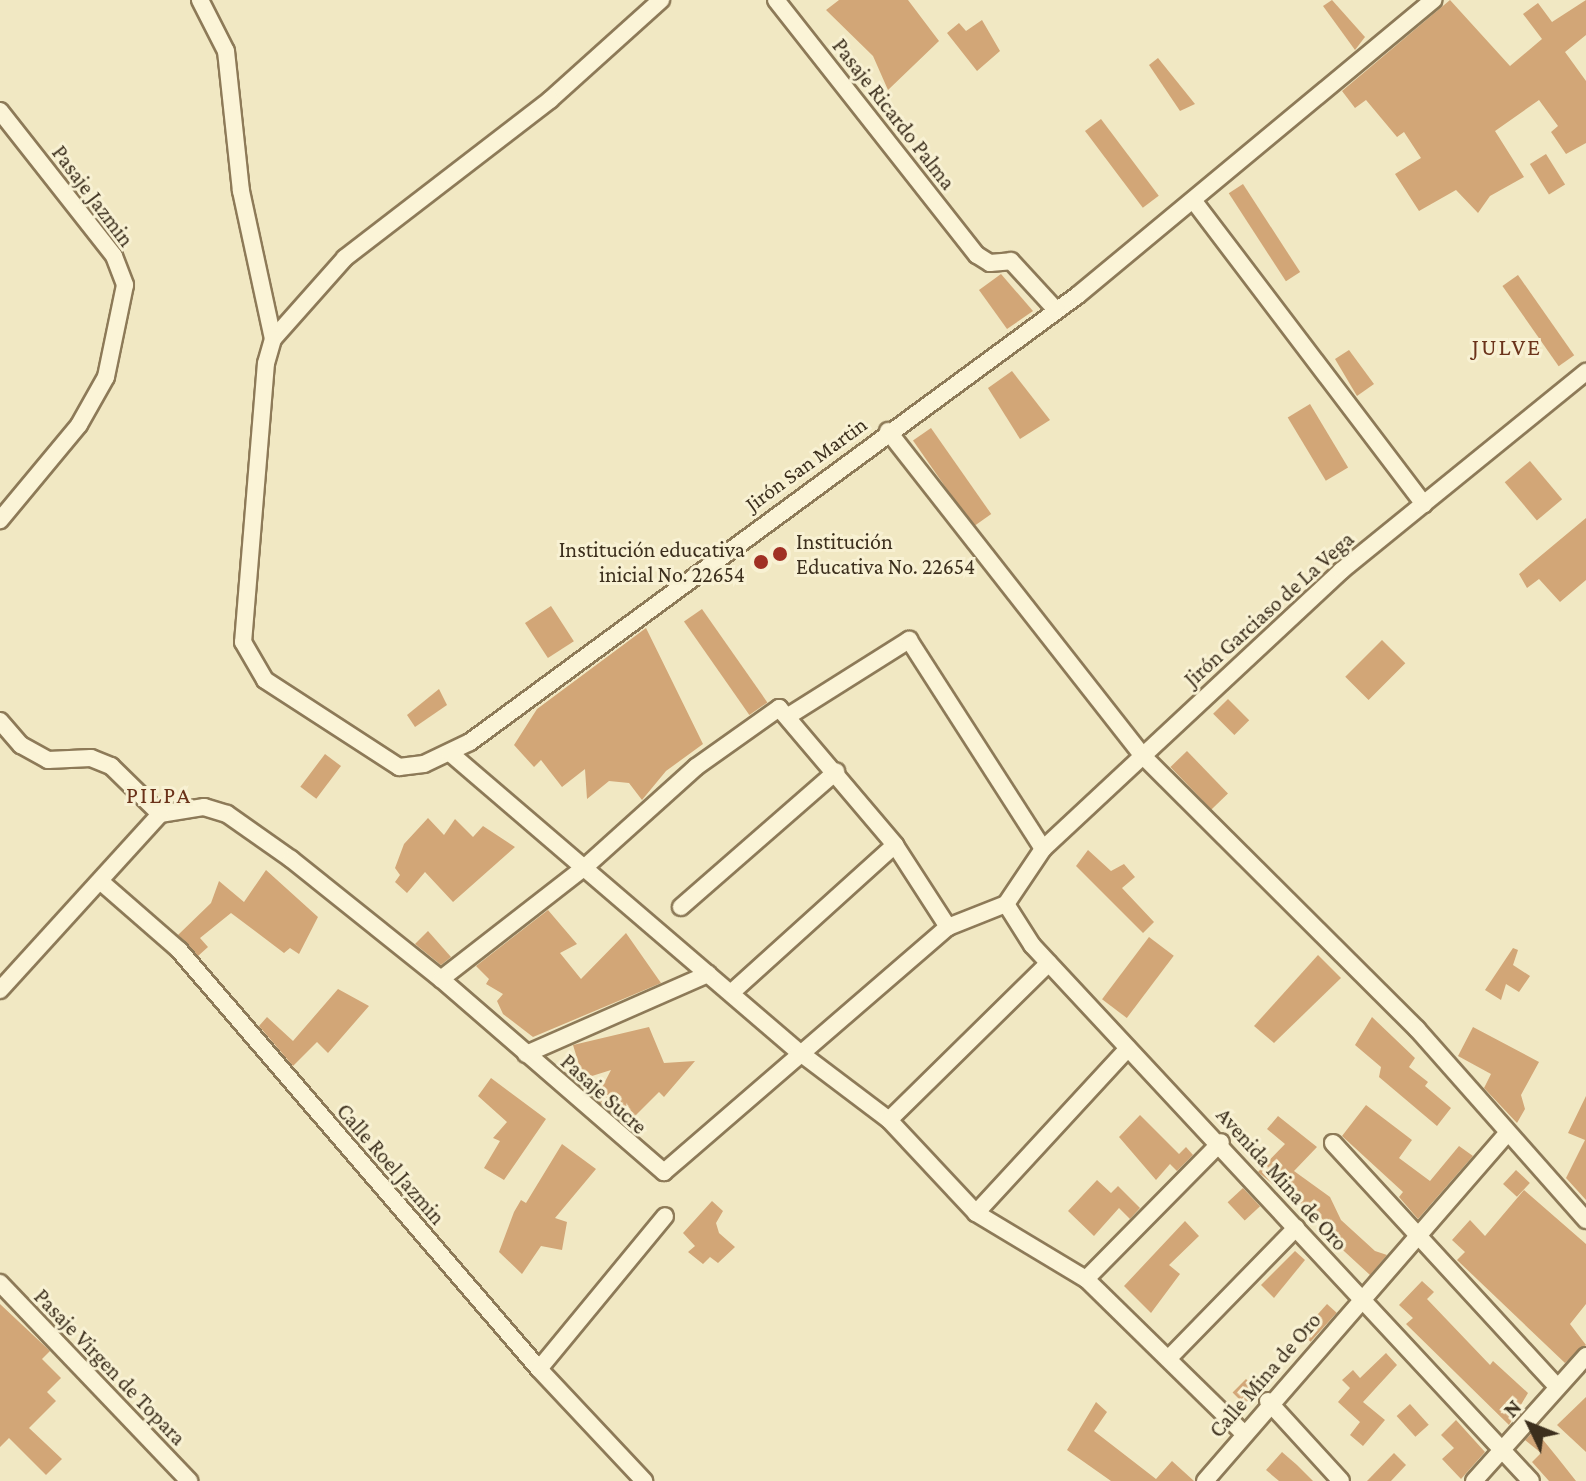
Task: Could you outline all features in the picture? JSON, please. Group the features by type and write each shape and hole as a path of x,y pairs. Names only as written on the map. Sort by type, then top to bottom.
{"street":[{"path":"200,0 226,51 241,191 273,339"},
{"path":"273,339 345,258 550,100 661,0"},
{"name":"Pasaje Ricardo Palma","path":"776,0 977,255 990,263 1011,261 1056,310"},
{"name":"Jirón San Martin","path":"273,339 266,363 243,642 248,654 265,680 381,760 399,767 450,753 1056,310 1433,0"},
{"name":"Pasaje Jazmin","path":"0,111 114,256 125,285 106,377 79,425 0,520"},
{"path":"1193,200 1424,504"},
{"name":"Jirón Garciaso de La Vega","path":"1006,904 1043,849 1341,571 1586,372"},
{"path":"888,431 1142,755 1417,1029 1586,1220"},
{"path":"790,715 909,640 1043,849"},
{"path":"441,979 585,867 696,767 779,708 790,715 895,845 948,927"},
{"path":"0,721 21,745 48,760 91,758 111,766 160,814 0,990"},
{"path":"450,753 799,1052 889,1120 976,1213 1086,1279 1242,1432"},
{"path":"681,907 836,772"},
{"name":"Pasaje Sucre","path":"160,814 204,807 227,814 441,979 664,1172 799,1052 948,927 1006,904"},
{"path":"731,993 895,845"},
{"name":"Calle Roel Jazmin","path":"100,881 179,950 539,1369 644,1481"},
{"name":"Avenida Mina de Oro","path":"1006,904 1049,963 1221,1142 1501,1454 1531,1481"},
{"path":"889,1120 1049,963"},
{"path":"526,1054 708,974"},
{"path":"976,1213 1128,1048"},
{"name":"Calle Mina de Oro","path":"1205,1481 1268,1401 1360,1299 1422,1239 1508,1133"},
{"path":"1086,1279 1221,1142"},
{"path":"1333,1143 1557,1387"},
{"path":"539,1369 665,1216"},
{"path":"1169,1358 1296,1228"},
{"name":"Pasaje Virgen de Topara","path":"0,1283 189,1481"},
{"path":"1474,1481 1586,1356"},
{"path":"1268,1401 1341,1481"}],"building":[{"path":"839,0 908,0 939,41 888,90 873,56 826,10"},
{"path":"1332,0 1365,37 1355,50 1323,6"},
{"path":"1450,0 1510,66 1542,39 1523,14 1538,3 1552,22 1586,0 1586,35 1565,52 1586,81 1586,143 1566,154 1551,132 1558,126 1539,100 1495,131 1524,177 1490,196 1478,213 1456,190 1419,211 1395,174 1421,158 1404,132 1397,137 1366,100 1355,108 1342,91"},
{"path":"982,20 1000,51 977,71 947,33 959,23 966,31"},
{"path":"1158,58 1195,104 1180,111 1149,65"},
{"path":"1101,119 1159,196 1143,208 1085,131"},
{"path":"1546,154 1565,185 1549,195 1530,164"},
{"path":"1243,184 1300,272 1286,281 1229,193"},
{"path":"1001,274 1033,311 1007,329 979,290"},
{"path":"1518,275 1574,355 1559,366 1502,286"},
{"path":"1349,350 1374,384 1357,396 1335,359"},
{"path":"1012,371 1050,420 1020,439 988,388"},
{"path":"1310,404 1348,467 1326,481 1288,417"},
{"path":"931,428 991,514 973,527 913,441"},
{"path":"1530,461 1562,499 1537,521 1505,482"},
{"path":"1586,518 1586,580 1560,602 1539,579 1527,588 1519,574"},
{"path":"551,606 574,641 548,658 525,623"},
{"path":"702,609 767,702 749,715 684,622"},
{"path":"646,628 703,744 666,771 642,800 629,783 609,781 587,799 585,769 562,787 541,760 534,767 514,745 537,709"},
{"path":"1382,640 1405,663 1369,700 1345,677"},
{"path":"439,689 447,705 415,727 407,715"},
{"path":"1228,699 1249,720 1234,735 1213,714"},
{"path":"1187,751 1228,793 1211,809 1170,767"},
{"path":"325,754 341,766 316,799 300,787"},
{"path":"428,818 444,835 455,819 473,837 483,826 515,847 453,902 425,872 407,893 395,882 400,875 395,868 404,844"},
{"path":"1088,850 1111,871 1124,864 1135,877 1122,888 1154,922 1143,933 1076,866"},
{"path":"266,870 318,917 299,954 290,948 284,953 231,913 200,938 208,947 198,956 178,935 211,903 219,881 244,902"},
{"path":"548,910 577,944 560,953 581,979 626,933 661,983 533,1037 503,1014 497,1001 503,994 486,984 489,979 476,966"},
{"path":"428,931 451,957 441,965 415,944"},
{"path":"1149,937 1174,956 1127,1018 1102,999"},
{"path":"1513,948 1518,950 1513,965 1530,976 1519,992 1506,984 1501,1000 1485,990"},
{"path":"1318,955 1341,978 1274,1043 1254,1026"},
{"path":"338,989 369,1006 328,1053 317,1042 293,1066 259,1026 267,1017 293,1041"},
{"path":"1372,1017 1415,1058 1409,1067 1428,1082 1425,1086 1451,1108 1437,1126 1379,1077 1381,1067 1355,1045"},
{"path":"649,1027 664,1063 695,1061 664,1097 659,1092 626,1125 596,1099 611,1070 592,1076 580,1068 573,1045"},
{"path":"1473,1027 1539,1062 1521,1095 1525,1109 1517,1123 1484,1088 1491,1074 1458,1056"},
{"path":"491,1078 546,1119 504,1180 484,1168 500,1141 493,1138 507,1122 478,1096"},
{"path":"1586,1096 1586,1200 1566,1178 1585,1140 1568,1133"},
{"path":"1366,1105 1412,1140 1399,1158 1430,1181 1459,1146 1473,1156 1418,1219 1399,1197 1403,1192 1342,1136"},
{"path":"1140,1115 1179,1154 1186,1147 1193,1155 1177,1171 1170,1164 1156,1180 1119,1137"},
{"path":"1278,1116 1317,1147 1294,1171 1330,1197 1341,1220 1375,1251 1387,1255 1370,1275 1332,1240 1335,1236 1311,1204 1305,1210 1258,1172 1285,1144 1267,1129"},
{"path":"562,1144 596,1169 555,1218 567,1222 562,1250 541,1246 522,1274 499,1252 521,1200 526,1203"},
{"path":"1516,1170 1530,1183 1517,1197 1503,1184"},
{"path":"1097,1180 1111,1193 1118,1186 1140,1208 1130,1219 1119,1208 1094,1236 1068,1211"},
{"path":"1243,1188 1260,1206 1245,1221 1228,1202"},
{"path":"1524,1190 1586,1244 1586,1304 1570,1324 1586,1345 1565,1363 1457,1260 1465,1252 1452,1240 1470,1220 1485,1236"},
{"path":"712,1201 723,1211 716,1223 719,1233 735,1247 718,1263 710,1257 703,1264 688,1252 695,1246 683,1233"},
{"path":"1185,1221 1199,1236 1169,1265 1180,1274 1151,1313 1124,1286"},
{"path":"1295,1251 1305,1260 1274,1298 1261,1285"},
{"path":"1422,1281 1434,1292 1427,1299 1490,1365 1493,1361 1528,1393 1509,1425 1406,1324 1413,1318 1399,1305"},
{"path":"0,1304 50,1351 42,1359 61,1378 47,1392 56,1401 29,1428 62,1459 46,1475 9,1438 0,1447"},
{"path":"1327,1304 1337,1313 1311,1342 1301,1333"},
{"path":"1386,1353 1397,1365 1363,1402 1385,1420 1363,1446 1350,1435 1360,1422 1338,1402 1350,1388 1342,1380 1353,1370 1360,1378"},
{"path":"1246,1379 1258,1391 1245,1404 1233,1392"},
{"path":"1586,1397 1586,1452 1557,1425"},
{"path":"1096,1402 1107,1412 1094,1431 1156,1479 1172,1461 1194,1481 1111,1481 1067,1450"},
{"path":"1410,1404 1429,1425 1415,1437 1397,1416"},
{"path":"1456,1420 1485,1452 1461,1479 1442,1459 1454,1448 1441,1435"},
{"path":"1535,1430 1576,1481 1549,1481 1532,1462 1541,1453 1525,1440"},
{"path":"1282,1452 1313,1481 1279,1481 1266,1470"},
{"path":"1394,1453 1406,1465 1391,1481 1367,1481"}],"place":[{"name":"Institución Educativa No. 22654","path":"780,554"},
{"name":"Institución educativa inicial No. 22654","path":"761,562"}],"district":[{"name":"JULVE","path":"1507,347"},
{"name":"PILPA","path":"159,795"}]}
